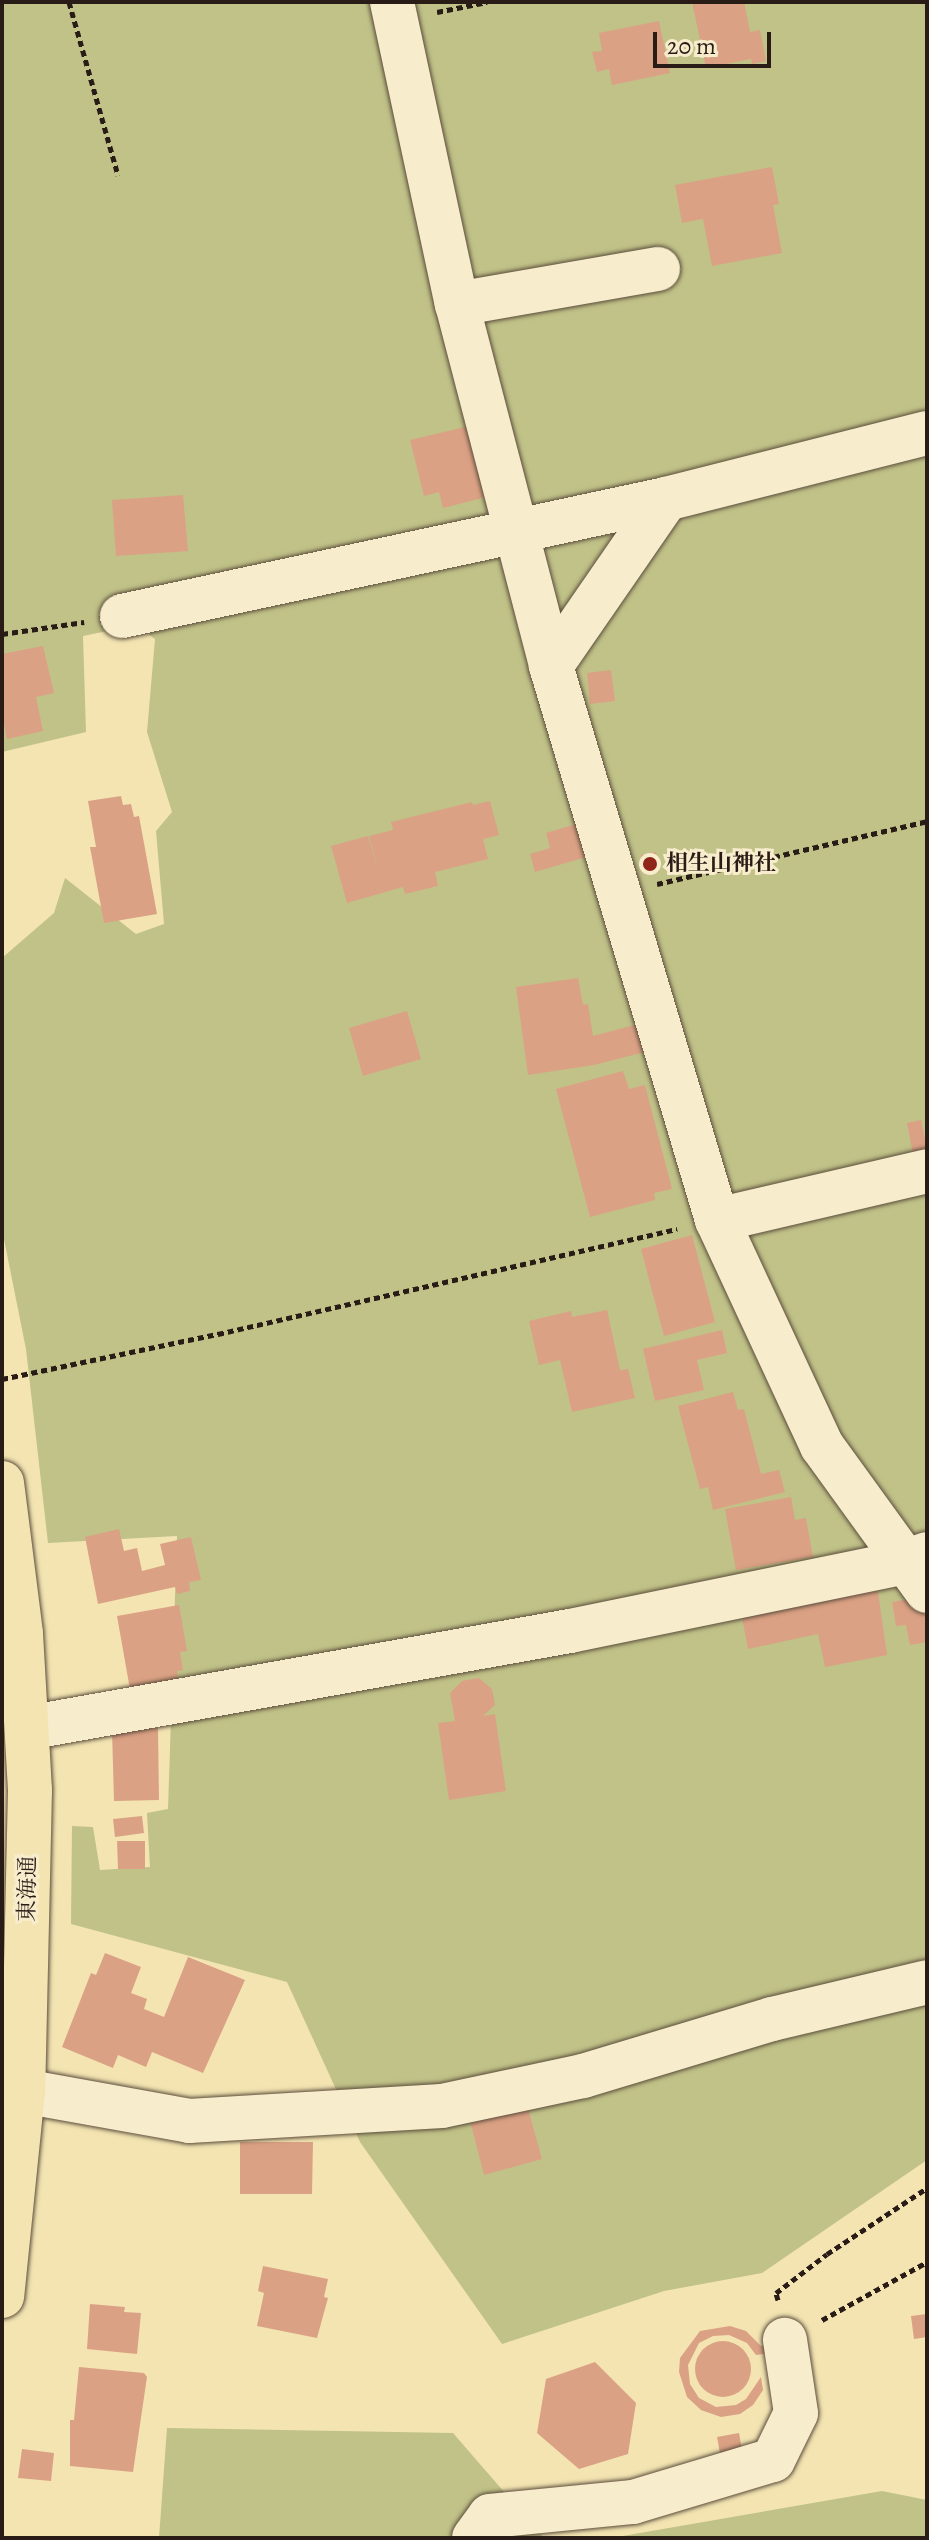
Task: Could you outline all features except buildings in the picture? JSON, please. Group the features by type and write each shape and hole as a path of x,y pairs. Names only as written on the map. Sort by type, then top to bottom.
{"main road":[{"name":"東海通","path":"2,1483 21,1634 30,1790 23,2091 2,2296"}],"street":[{"path":"27,1728 920,1569 822,1446 717,1220 551,666 457,304 394,11"},
{"path":"457,304 658,269"},
{"path":"122,616 666,499 927,433"},
{"path":"551,666 666,499"},
{"path":"717,1220 927,1171"},
{"path":"23,2091 189,2121 442,2106 583,2076 772,2019 927,1982"},
{"path":"474,2538 490,2516 633,2502 773,2460 796,2413 785,2340"}],"path":[{"path":"69,2 118,175"},
{"path":"394,11 487,2"},
{"path":"2,634 122,616"},
{"path":"621,892 927,821"},
{"path":"2,1379 218,1334 717,1220"},
{"path":"927,2188 827,2254 776,2293 785,2340 927,2262"}],"green space":[{"path":"2,2 927,2 927,2160 762,2273 664,2291 502,2344 360,2142 287,1982 71,1924 72,1826 93,1827 100,1870 150,1867 147,1813 168,1809 177,1536 48,1543 26,1349 2,1229 2,958 54,913 65,878 136,934 164,924 156,831 172,812 147,732 155,639 136,625 83,636 86,732 2,752"},
{"path":"167,2428 453,2433 544,2538 159,2538"},
{"path":"882,2491 927,2500 927,2538 611,2538"}],"place":[{"name":"相生山神社","path":"650,864"}]}
